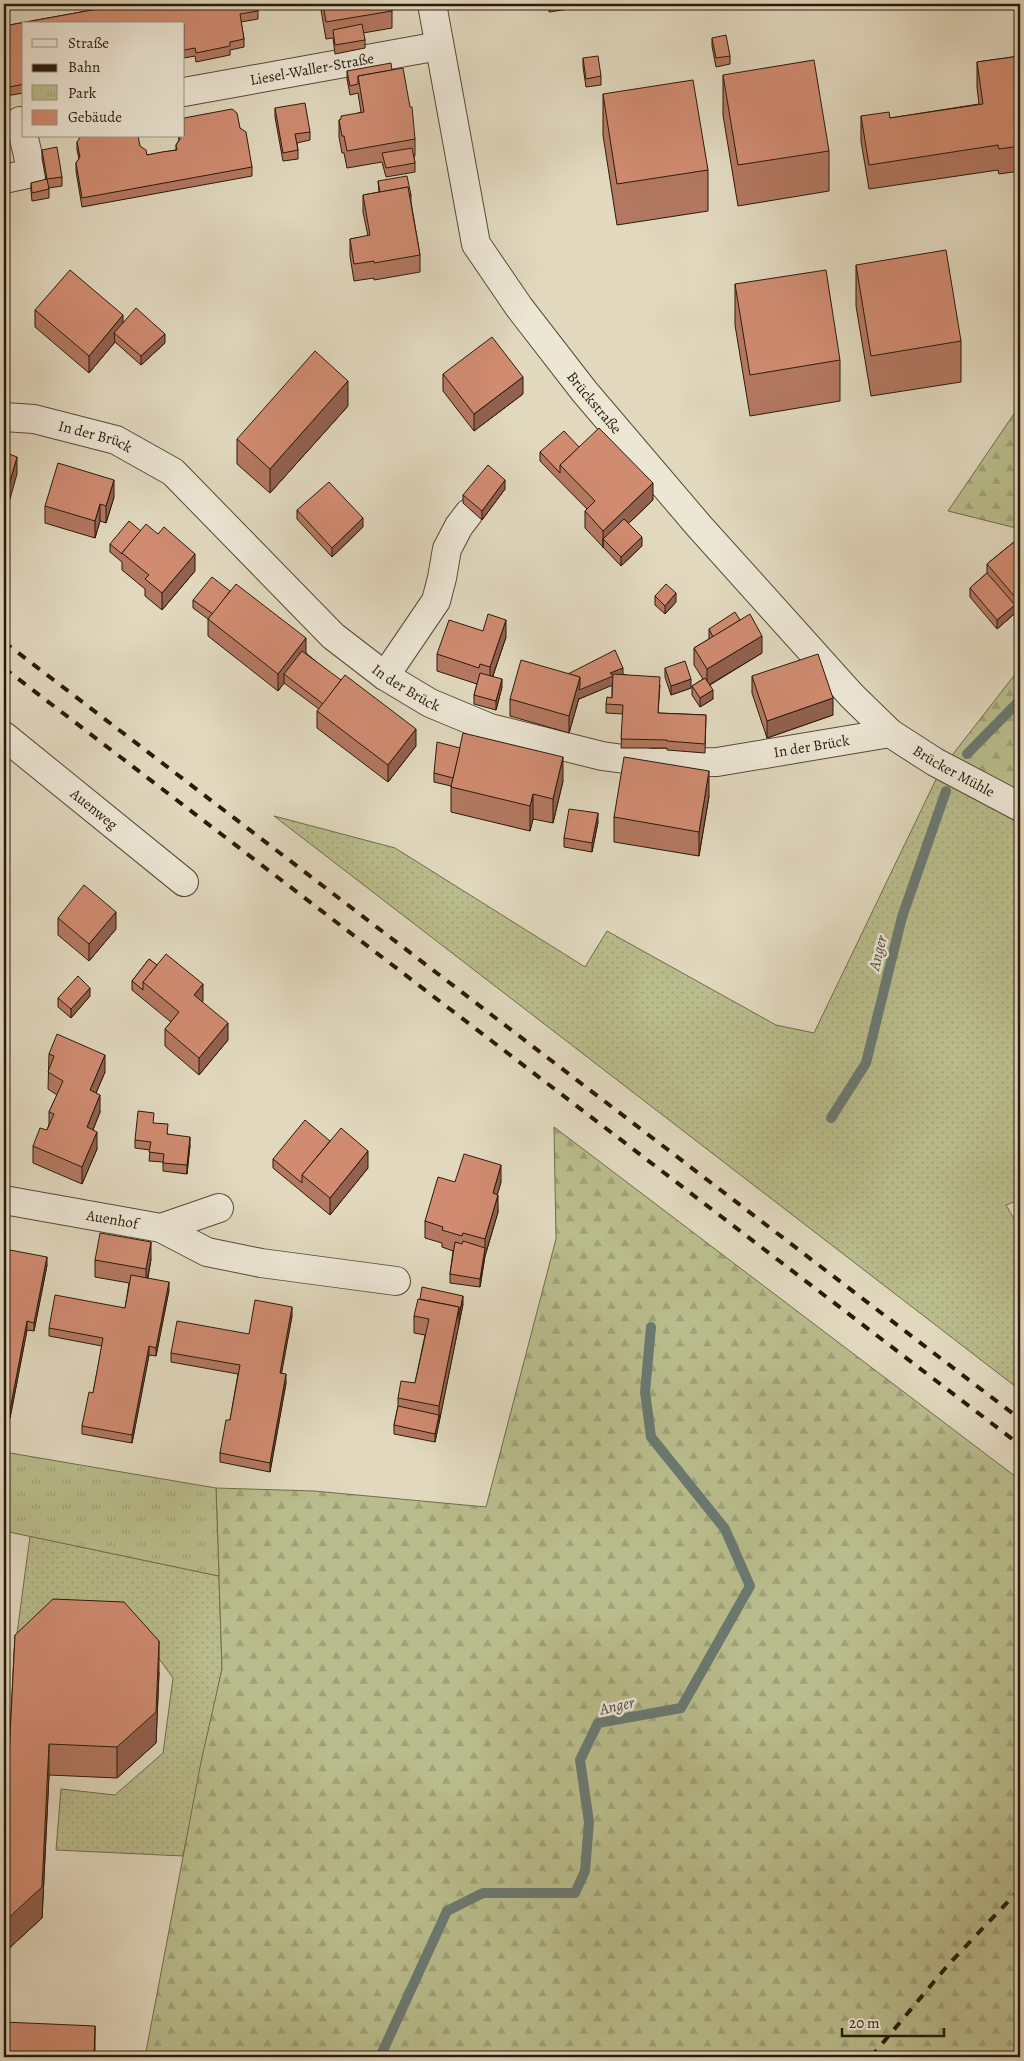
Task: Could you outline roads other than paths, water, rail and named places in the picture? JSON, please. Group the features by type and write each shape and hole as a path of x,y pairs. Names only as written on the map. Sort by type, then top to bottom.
{"street":[{"name":"Brückstraße","path":"432,4 476,244 519,307 584,391 699,526 852,696 890,733"},
{"name":"Liesel-Waller-Straße","path":"185,92 439,46"},
{"path":"4,179 32,173 16,122"},
{"name":"In der Brück","path":"4,417 34,419 116,440 173,472 333,636 385,676 430,703 490,728 602,756 653,763 717,762 890,733"},
{"path":"385,676 436,601 447,549 459,526 469,513"},
{"name":"Brücker Mühle","path":"890,733 956,773 1020,807"},
{"name":"Auenweg","path":"4,736 184,882"},
{"name":"Auenhof","path":"4,1200 161,1228 219,1208"},
{"path":"161,1228 207,1252 261,1262 396,1281"}],"waterway":[{"name":"Anger","path":"967,754 1020,700"},
{"name":"Anger","path":"831,1118 866,1063 902,917 946,791"},
{"name":"Anger","path":"380,2057 447,1911 483,1893 575,1893 585,1871 589,1822 580,1760 598,1723 681,1708 750,1586 725,1529 651,1437 645,1392 651,1327"}],"railway":[{"path":"4,642 1020,1419"},
{"path":"4,668 1020,1445"},
{"path":"871,2057 948,1965 1020,1889"}]}
